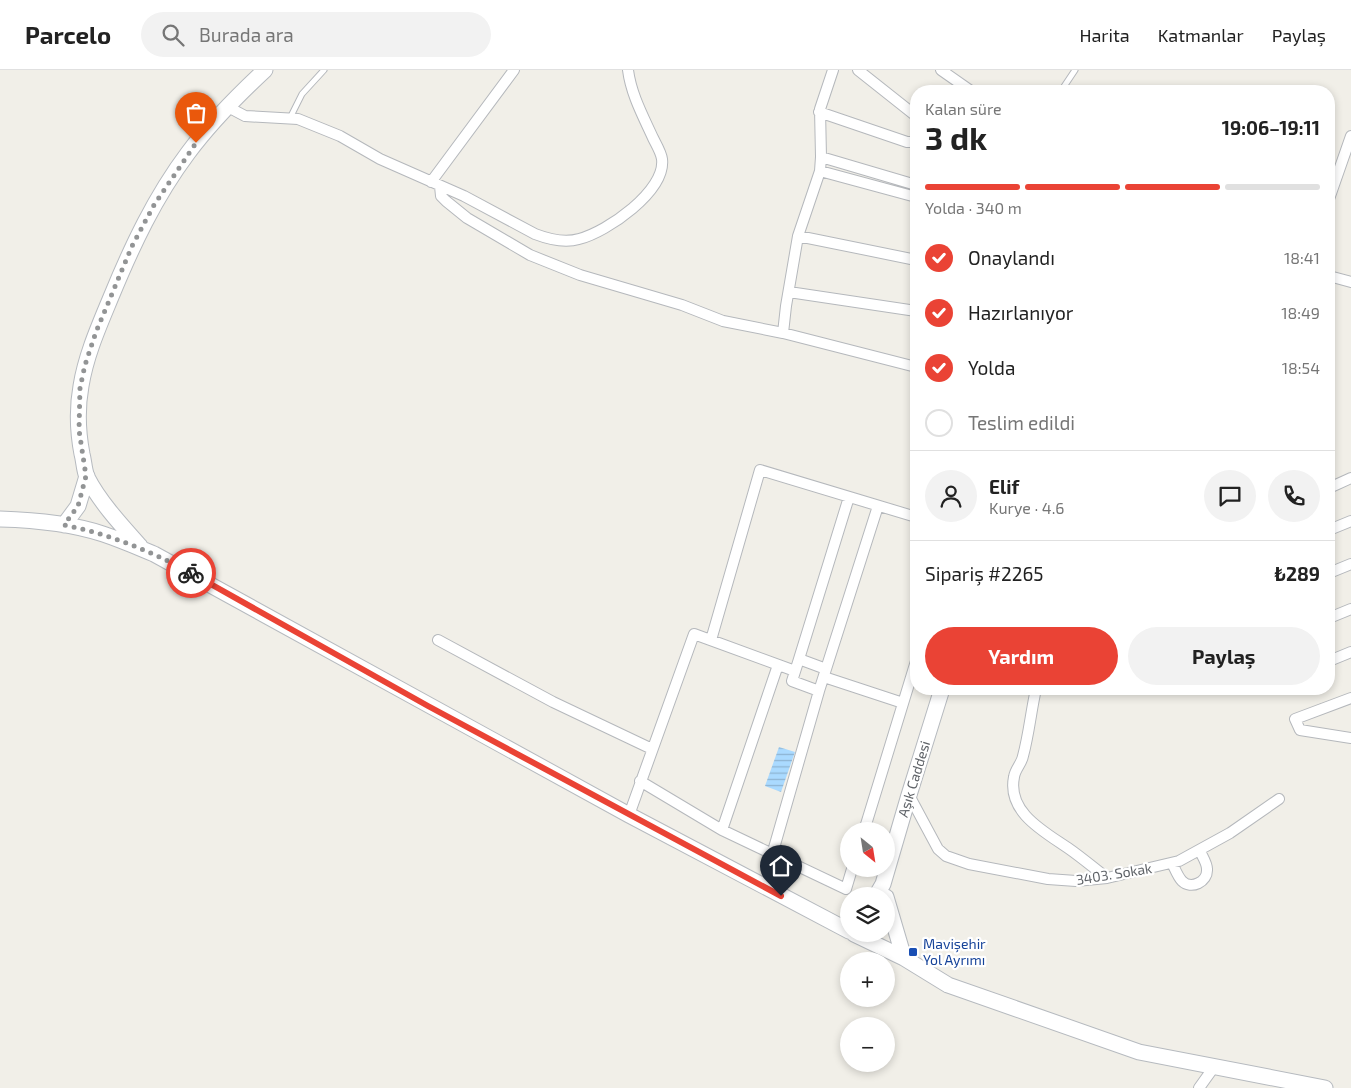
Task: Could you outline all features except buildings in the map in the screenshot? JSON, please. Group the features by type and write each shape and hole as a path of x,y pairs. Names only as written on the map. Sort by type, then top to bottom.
{"main road":[{"path":"64,525 78,506 86,476 79,430 80,388 85,365 96,332 132,246 154,205 187,154 226,106 265,70"},
{"path":"86,476 114,516 142,550"},
{"path":"0,518 64,525 104,534 179,567 420,702 840,926"},
{"name":"Aşık Caddesi","path":"885,887 908,795 940,695"},
{"path":"895,930 904,958"},
{"path":"871,942 904,958 948,985 1130,1049 1325,1088"}],"street":[{"path":"436,184 514,70"},
{"path":"226,106 245,116 298,119 340,136 380,159 464,196 535,234 558,240 580,239 612,224 652,190 659,177 662,158 634,93 628,70"},
{"path":"784,333 798,236 820,170 819,112 833,70"},
{"path":"858,70 910,111"},
{"path":"941,70 962,85"},
{"path":"819,112 910,142"},
{"path":"1335,182 1351,136"},
{"path":"821,157 910,183"},
{"path":"820,170 910,195"},
{"path":"436,184 441,196 467,218 530,255 580,275 682,305 723,321 784,333 910,365"},
{"path":"798,236 910,259"},
{"path":"1335,278 1351,282"},
{"path":"789,292 910,310"},
{"path":"711,640 760,470 910,515"},
{"path":"1335,485 1351,478"},
{"path":"820,691 792,680 849,497"},
{"path":"772,855 825,673 878,506"},
{"path":"1335,528 1351,521"},
{"path":"1335,571 1351,564"},
{"path":"1335,616 1351,609"},
{"path":"629,815 694,634 795,671"},
{"path":"438,640 552,702 652,749"},
{"path":"1335,659 1351,652"},
{"path":"799,659 825,673 903,703"},
{"path":"722,830 778,665"},
{"path":"867,822 910,680"},
{"path":"1035,695 1023,759 1014,777 1013,784 1016,802 1026,817 1034,824 1107,878"},
{"path":"1351,698 1295,719 1300,730 1351,738"},
{"path":"640,781 722,830 772,855 846,889 849,878"},
{"name":"3403. Sokak","path":"908,795 938,849 946,856 969,864 1048,880 1076,881 1107,878 1172,864 1200,851 1230,833 1279,799"},
{"path":"1172,864 1182,881 1191,885 1200,883 1207,872 1207,867 1200,851"},
{"path":"1199,1088 1214,1067"}],"lane":[{"path":"290,119 302,94 324,70"},
{"path":"1065,85 1076,70"}],"water":[{"path":"779,747 795,752 781,792 765,786"}],"way so far":[{"path":"191,573 154,554 104,534 64,525 78,506 86,476 79,430 80,388 85,365 96,332 132,246 167,183 196,143"}],"place":[{"name":"Mavişehir Yol Ayrımı","path":"913,952"}],"route":[{"path":"191,573 428,706 781,896"}]}
